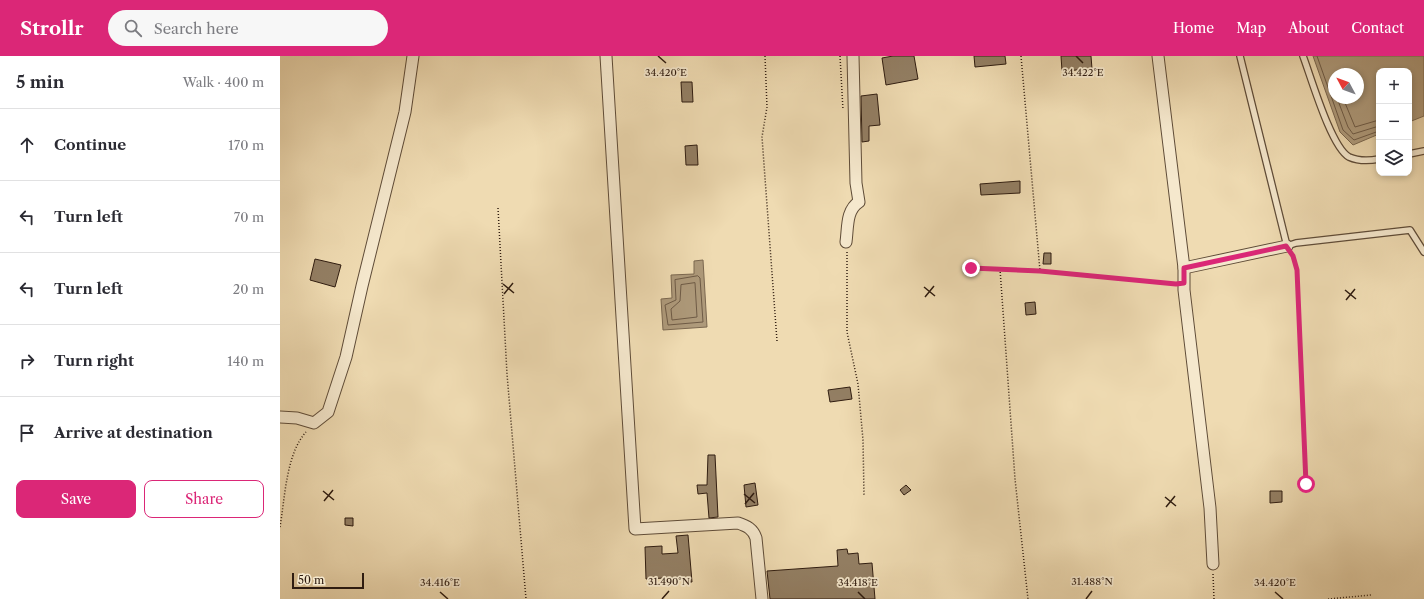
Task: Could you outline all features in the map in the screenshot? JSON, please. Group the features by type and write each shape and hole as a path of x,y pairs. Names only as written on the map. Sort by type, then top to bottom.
{"street":[{"path":"280,417 297,418 314,423 328,412 346,357 405,112 413,56"},
{"path":"606,56 635,529 738,523 744,525 754,532 756,538 762,599"},
{"path":"846,242 849,214 853,206 859,202 856,183 852,56"},
{"path":"1158,56 1184,268 1184,283 1210,508 1213,564"},
{"path":"1184,268 1286,246"}],"lane":[{"path":"1240,56 1286,246 1410,230 1424,252"},
{"path":"1303,56 1335,142 1348,156 1368,161 1376,160"},
{"path":"1412,153 1424,151"}],"path":[{"path":"765,56 767,107 762,137 778,341"},
{"path":"1021,56 1040,271"},
{"path":"498,208 507,374 526,599"},
{"path":"846,242 847,332 858,384 863,440 864,495"},
{"path":"1286,246 1293,256 1297,270 1306,484"},
{"path":"971,268 1040,271 1176,284 1184,283"},
{"path":"1000,269 1015,479 1028,599"},
{"path":"280,527 294,452 301,437 314,423"},
{"path":"1213,564 1214,599"},
{"path":"1328,599 1371,595"}],"water":[{"path":"1313,56 1424,56 1424,116 1412,121 1412,68 1376,68 1376,135 1353,145 1340,132 1330,104 1364,104 1364,68 1328,68 1328,98"},
{"path":"703,260 707,327 663,330 661,299 672,298 671,275 694,274 694,261"}],"building":[{"path":"893,56 914,56 918,79 886,85 882,58"},
{"path":"974,56 1005,56 1006,64 975,67"},
{"path":"1061,56 1091,56 1092,69 1062,71"},
{"path":"681,82 692,82 693,102 682,102"},
{"path":"877,94 880,125 869,126 869,141 862,142 861,96"},
{"path":"697,145 698,165 686,165 685,146"},
{"path":"1020,181 1020,193 981,195 980,184"},
{"path":"1044,253 1051,253 1051,264 1043,264"},
{"path":"315,259 341,265 335,287 310,280"},
{"path":"1035,302 1036,314 1026,315 1025,303"},
{"path":"850,387 852,399 830,402 828,390"},
{"path":"708,455 715,455 718,517 709,518 707,493 698,494 697,485 707,485"},
{"path":"755,483 758,505 746,507 744,485"},
{"path":"906,485 911,490 904,495 900,490"},
{"path":"1270,491 1282,491 1282,502 1270,503"},
{"path":"345,518 353,518 353,526 345,525"},
{"path":"688,535 692,582 683,582 682,577 646,579 645,547 662,546 662,554 678,553 676,536"},
{"path":"847,549 848,554 858,553 859,564 872,563 875,599 770,599 767,571 838,566 837,550"}],"route":[{"path":"971,268 1040,271 1176,284 1184,283 1184,268 1286,246 1293,256 1297,270 1306,484"}]}
